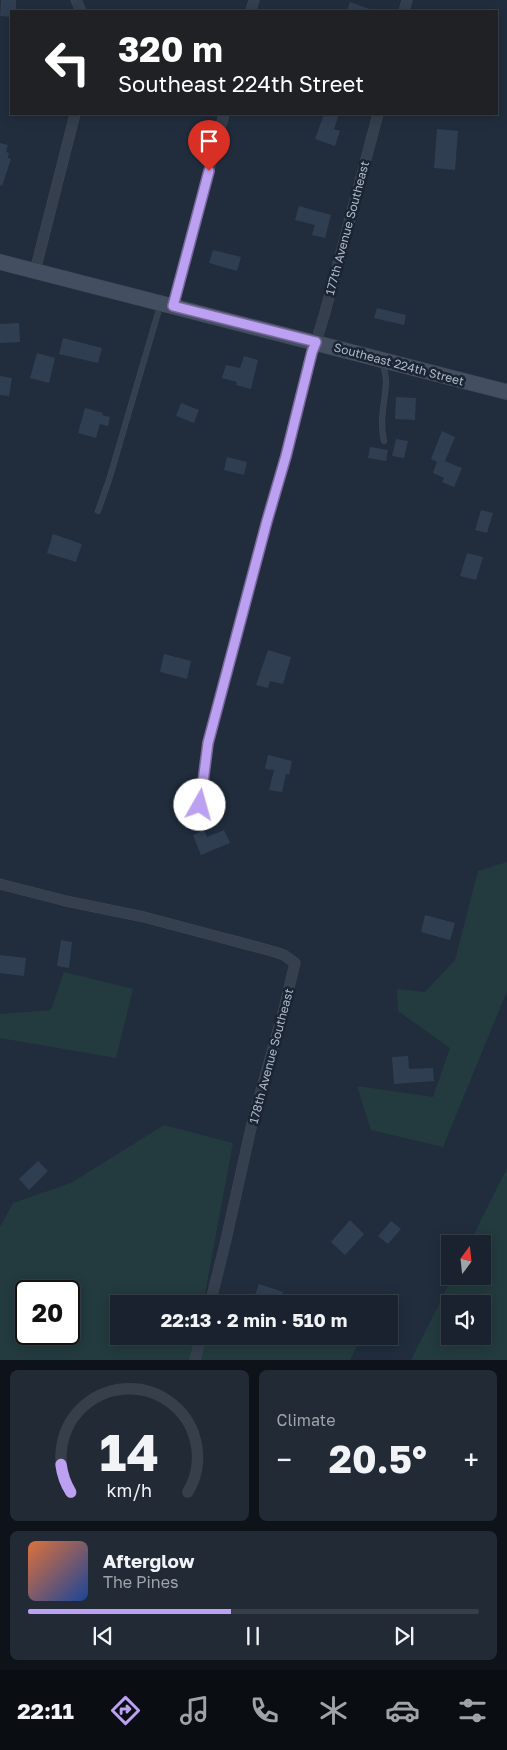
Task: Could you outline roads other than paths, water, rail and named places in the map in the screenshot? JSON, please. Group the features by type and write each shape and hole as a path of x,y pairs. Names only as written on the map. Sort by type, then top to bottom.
{"street":[{"path":"35,271 75,115"},
{"path":"167,304 224,115"},
{"name":"177th Avenue Southeast","path":"316,342 378,115"},
{"name":"Southeast 224th Street","path":"0,262 507,392"},
{"name":"178th Avenue Southeast","path":"0,884 66,902 144,917 272,951 284,955 296,963 253,1119 212,1295"},
{"path":"195,1360 199,1345"}],"lane":[{"path":"98,511 167,304"},
{"path":"200,805 208,743 316,342"},
{"path":"382,360 386,381 382,415 384,441"}]}
